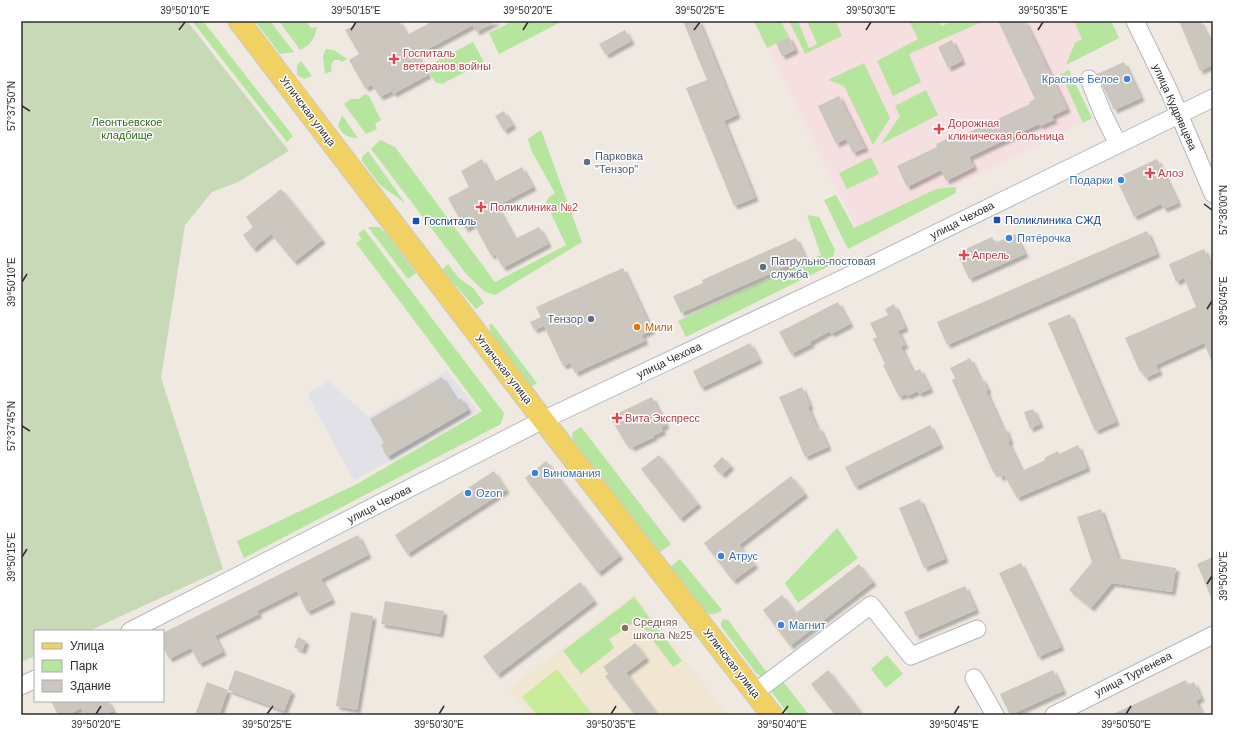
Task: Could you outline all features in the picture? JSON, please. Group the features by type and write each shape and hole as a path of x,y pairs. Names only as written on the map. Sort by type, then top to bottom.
{"main road":[{"name":"Угличская улица","path":"239,21 543,420 772,715"}],"street":[{"name":"улица Кудрявцева","path":"1136,21 1179,114 1213,194"},
{"path":"1089,79 1103,114 1118,144"},
{"name":"улица Чехова","path":"132,630 543,420 849,276 1213,98"},
{"path":"754,693 871,604 911,656 977,629"},
{"name":"улица Тургенева","path":"1054,715 1213,635"},
{"path":"974,678 994,715"},
{"path":"21,686 34,680"}],"shaded area":[{"name":"Дорожная клиническая больница","path":"754,21 1111,21 1119,38 1066,65 1092,118 859,233"},
{"path":"447,371 478,411 354,481 307,394 329,381 368,417"},
{"name":"Средняя школа №25","path":"635,594 727,715 529,715 509,689"}],"green space":[{"name":"Леонтьевское кладбище","path":"21,21 187,21 289,151 238,182 212,192 185,225 161,378 223,569 91,630 34,630 34,656 21,662"},
{"path":"192,21 203,21 293,136 287,142"},
{"path":"255,21 270,21 294,52 280,54"},
{"path":"279,21 306,21 311,28 317,27 315,35 310,43 300,50"},
{"path":"513,21 563,21 499,54 489,33"},
{"path":"754,21 781,21 789,37 767,48"},
{"path":"789,21 798,21 809,48 817,44 807,21 836,21 842,36 805,54"},
{"path":"909,21 923,21 924,23 938,21 942,26 953,21 984,21 909,54 921,82 893,96 877,61 918,39"},
{"path":"1074,21 1111,21 1119,38 1066,65 1075,43 1082,39"},
{"path":"473,42 484,62 442,84 435,82 430,73 435,62"},
{"path":"326,49 334,50 347,59 342,62 340,60 334,60 331,65 332,71 325,74 323,55"},
{"path":"301,61 312,76 304,79 297,75 297,66"},
{"path":"864,63 890,118 873,145 844,86 828,80"},
{"path":"1069,70 1092,118 1083,123 1061,74"},
{"path":"926,90 938,115 881,144 900,116 895,106"},
{"path":"365,94 369,96 381,120 375,124 377,129 366,134 344,104 351,99 359,99"},
{"path":"342,115 358,138 344,134 340,129 338,126"},
{"path":"541,130 582,242 495,295 485,292 467,275 371,149 380,140 395,147 495,282 566,245 546,203 548,198 555,193 531,150 528,139"},
{"path":"368,151 405,203 380,185 362,161 362,157"},
{"path":"871,157 879,174 847,189 839,173"},
{"path":"956,187 956,193 848,249 824,200 836,195 854,228 936,189"},
{"path":"807,215 819,217 835,250 831,265 686,337 678,321 821,255"},
{"path":"368,227 379,227 385,232 416,273 408,279"},
{"path":"364,229 504,413 501,424 244,558 237,541 357,484 482,411 356,243 362,239 358,234"},
{"path":"448,264 459,278 474,289 484,303 476,309 442,270"},
{"path":"489,324 492,324 537,383 531,387 490,332"},
{"path":"581,427 671,544 659,553 573,441 572,433"},
{"path":"837,528 858,558 798,603 785,583"},
{"path":"680,559 722,610 714,614 706,612 669,568"},
{"path":"634,597 682,661 673,667 638,620 609,639 614,648 581,674 563,651"},
{"path":"724,619 728,620 768,674 762,677 756,673 721,626 721,622"},
{"path":"887,655 903,674 886,688 871,669"},
{"path":"557,669 593,715 537,715 522,697"},
{"path":"782,680 809,715 789,715 771,691 772,687"}],"building":[{"name":"Госпиталь ветеранов войны","path":"352,21 399,21 407,35 433,21 497,21 476,32 473,25 417,55 428,75 393,94 392,91 380,97 372,85 365,88 349,60 359,54 345,30 355,25"},
{"path":"683,21 699,21 737,115 724,121 755,198 734,206 686,88 707,80"},
{"path":"998,21 1025,21 1067,109 1052,116 1054,120 1040,126 1039,124 969,157 974,167 946,181 941,170 907,187 897,166 937,147 936,144 947,139 948,142 1030,104 1029,102 1035,99"},
{"path":"1179,21 1200,21 1213,46 1213,65 1200,71"},
{"path":"625,30 631,41 606,55 599,44"},
{"path":"789,37 795,50 782,56 776,43"},
{"path":"952,40 962,61 948,68 938,47"},
{"path":"1124,62 1141,98 1114,110 1097,74"},
{"path":"839,96 865,148 853,153 846,139 836,144 818,106"},
{"path":"504,111 513,125 504,131 495,116"},
{"name":"Поликлиника №2","path":"482,159 494,182 522,167 533,187 497,206 515,239 539,227 548,244 503,268 495,254 491,256 474,224 465,229 448,198 469,187 461,171"},
{"path":"1157,159 1178,203 1164,209 1161,204 1134,217 1116,178"},
{"path":"281,189 322,240 294,262 271,234 253,249 243,235 253,227 246,217"},
{"path":"1147,231 1157,254 947,345 937,322"},
{"path":"1015,234 1025,254 969,279 957,253 992,237 995,243"},
{"path":"796,238 805,258 681,313 673,296 703,283 702,280"},
{"path":"1204,249 1213,270 1213,365 1204,343 1156,365 1159,372 1145,378 1142,371 1140,372 1125,338 1196,307 1184,278 1176,282 1169,264"},
{"name":"Тензор","path":"623,268 652,330 642,335 645,341 575,373 570,363 563,366 544,326 534,330 530,322 541,317 536,307"},
{"path":"838,302 850,324 831,334 830,331 810,342 811,344 791,354 779,332"},
{"path":"894,304 905,328 898,331 905,345 901,347 913,372 920,369 930,389 919,394 918,391 907,396 906,394 899,397 883,365 885,364 873,339 877,337 870,323 888,315 885,309"},
{"path":"1070,314 1116,422 1095,431 1048,323"},
{"path":"750,343 759,360 701,388 693,371"},
{"path":"970,358 980,379 982,378 988,390 986,391 1003,429 1005,428 1010,441 1008,442 1022,471 1045,460 1044,458 1058,451 1059,454 1078,445 1087,468 1017,498 1004,475 1000,478 997,472 994,474 952,380 955,378 950,368"},
{"path":"442,377 457,401 461,398 468,410 387,457 381,445 384,443 370,419"},
{"path":"802,387 810,406 808,407 817,428 819,427 828,447 805,457 779,397"},
{"path":"652,397 666,425 661,428 663,431 653,436 654,437 631,448 629,444 627,446 610,417"},
{"path":"1033,409 1040,424 1030,429 1024,412"},
{"path":"930,425 940,445 855,487 845,467"},
{"path":"659,455 698,504 680,519 641,469"},
{"path":"722,457 731,466 722,475 713,466"},
{"path":"546,461 620,556 598,573 525,478"},
{"path":"494,471 506,490 407,554 395,535"},
{"path":"791,476 805,494 739,545 755,565 733,581 704,543"},
{"path":"920,499 945,559 924,568 899,508"},
{"path":"1101,509 1118,558 1176,568 1172,592 1112,583 1091,608 1069,590 1092,562 1077,517"},
{"path":"358,535 368,555 321,579 332,600 307,612 297,591 257,611 259,614 215,636 223,652 199,664 191,648 169,659 164,649 164,632"},
{"path":"1213,557 1213,602 1197,564"},
{"path":"1021,563 1061,647 1038,657 999,573"},
{"path":"859,564 873,582 790,646 763,610 782,595 796,613"},
{"path":"580,582 594,601 497,675 483,656"},
{"path":"965,586 976,610 916,636 904,612"},
{"path":"385,601 444,611 440,634 381,624"},
{"path":"351,612 373,616 357,710 336,706"},
{"path":"298,637 306,641 302,651 294,647"},
{"path":"635,643 646,658 626,673 658,715 635,715 605,676 609,674 603,667"},
{"path":"235,670 292,691 284,711 228,690"},
{"path":"828,670 863,715 835,715 811,684"},
{"path":"1053,670 1063,691 1010,715 1000,694"},
{"path":"1186,680 1188,685 1194,682 1201,698 1196,701 1203,715 1111,715"},
{"path":"207,682 228,690 219,715 195,715"},
{"path":"52,702 108,702 113,711 105,715 85,715 81,708 68,715 58,715"}],"place":[{"name":"Госпиталь ветеранов войны","path":"394,59"},
{"name":"Красное Белое","path":"1127,79"},
{"name":"Дорожная клиническая больница","path":"939,129"},
{"name":"Парковка \"Тензор\"","path":"587,162"},
{"name":"Алоэ","path":"1150,173"},
{"name":"Подарки","path":"1121,180"},
{"name":"Поликлиника №2","path":"481,207"},
{"name":"Поликлиника СЖД","path":"997,220"},
{"name":"Госпиталь","path":"416,221"},
{"name":"Пятёрочка","path":"1009,238"},
{"name":"Апрель","path":"964,255"},
{"name":"Патрульно-постовая служба","path":"763,267"},
{"name":"Тензор","path":"591,319"},
{"name":"Мили","path":"637,327"},
{"name":"Вита Экспресс","path":"617,418"},
{"name":"Виномания","path":"535,473"},
{"name":"Ozon","path":"468,493"},
{"name":"Атрус","path":"721,556"},
{"name":"Магнит","path":"781,625"},
{"name":"Средняя школа №25","path":"625,628"}]}
